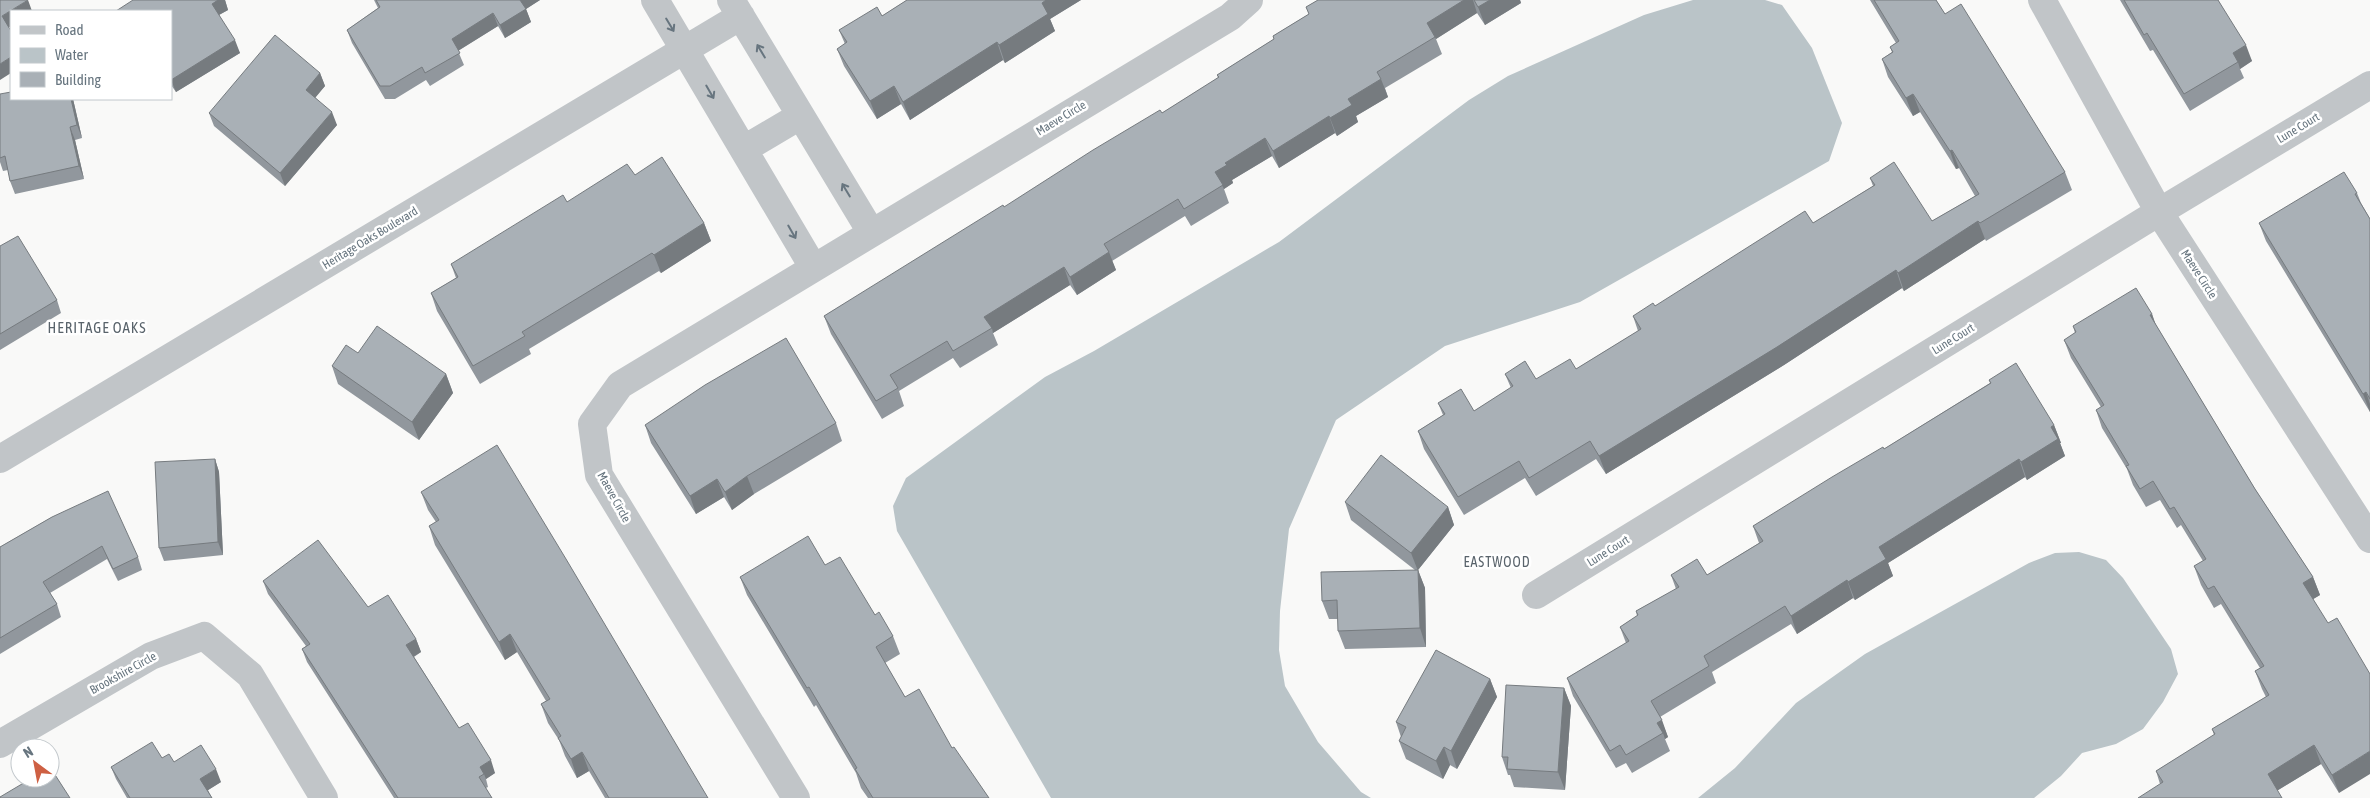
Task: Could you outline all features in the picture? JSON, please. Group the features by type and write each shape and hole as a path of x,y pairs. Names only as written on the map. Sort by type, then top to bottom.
{"street":[{"path":"655,0 813,267"},
{"name":"Maeve Circle","path":"796,798 599,475 592,424 620,385 1230,17 1249,0"},
{"name":"Maeve Circle","path":"2042,0 2159,212 2370,539"},
{"path":"736,8 871,232"},
{"name":"Heritage Oaks Boulevard","path":"0,459 686,50 736,8"},
{"name":"Lune Court","path":"1536,595 2159,212 2370,85"},
{"path":"744,149 800,116"},
{"name":"Brookshire Circle","path":"0,744 151,656 204,636 250,675 324,798"}],"water":[{"path":"1693,0 1765,0 1782,5 1812,48 1842,123 1829,161 1580,302 1445,346 1336,420 1289,529 1280,611 1279,650 1285,686 1318,742 1361,792 1371,798 1051,798 897,531 893,506 906,478 1045,377 1094,351 1279,242 1469,100 1508,76 1644,15"},
{"path":"2079,552 2106,560 2123,578 2171,649 2178,674 2163,702 2143,729 2116,744 2082,753 2061,776 2034,798 1698,798 1735,768 1796,703 1865,654 2029,563 2055,553"}],"building":[{"path":"0,0 28,0 2,16 10,29 10,58 0,64"},
{"path":"133,0 218,0 212,4 235,40 172,79 172,10 118,10"},
{"path":"376,0 520,0 526,9 500,25 493,13 452,39 460,53 425,73 422,67 390,86 380,86 347,30 380,7"},
{"path":"907,0 1046,0 1042,3 1048,14 999,45 997,42 903,102 894,86 870,101 837,49 847,42 839,30 877,7 882,16"},
{"path":"1318,0 1464,0 1427,23 1435,37 1377,72 1381,79 1348,99 1352,105 1330,118 1329,116 1273,151 1265,138 1225,163 1227,165 1215,172 1223,185 1184,209 1178,199 1104,244 1109,252 1070,277 1064,267 984,317 992,328 953,351 947,341 890,375 898,388 876,401 824,316 1003,205 1004,207 1093,150 1160,110 1162,113 1219,77 1217,75 1274,39 1273,36 1309,14 1306,7"},
{"path":"1474,0 1490,0 1478,7"},
{"path":"1874,0 1936,0 1945,14 1961,4 2065,172 1980,223 1978,221 1898,273 1896,270 1777,347 1599,456 1590,441 1529,478 1519,461 1458,497 1418,431 1445,414 1438,403 1461,389 1474,411 1513,386 1505,374 1525,361 1536,379 1570,359 1576,369 1641,329 1633,316 1653,303 1655,306 1805,211 1813,223 1875,185 1870,178 1894,162 1932,221 1979,194 1952,150 1950,151 1913,94 1906,98 1882,59 1893,52 1890,47 1899,41"},
{"path":"2124,0 2218,0 2246,45 2233,53 2238,62 2184,94 2147,33 2144,35"},
{"path":"275,35 320,73 306,90 332,112 280,173 209,113"},
{"path":"10,92 10,100 71,100 77,125 70,127 79,166 10,181 5,156 0,158 0,94"},
{"path":"662,157 704,223 654,255 652,253 522,332 525,336 473,366 431,293 458,277 451,264 563,195 567,202 627,164 635,175"},
{"path":"2344,172 2370,219 2370,399 2366,392 2363,394 2259,223"},
{"path":"18,236 57,300 0,334 0,246"},
{"path":"2136,288 2152,314 2150,315 2255,489 2313,577 2303,583 2328,623 2337,618 2370,674 2370,751 2332,775 2314,745 2268,774 2282,798 2138,798 2163,782 2156,771 2215,734 2212,729 2269,695 2255,671 2264,666 2214,586 2208,589 2194,566 2206,559 2174,507 2170,509 2153,481 2140,489 2126,466 2129,465 2096,410 2104,405 2064,340 2076,332 2073,326"},
{"path":"377,326 446,374 412,422 332,366 346,345 358,353"},
{"path":"786,338 836,423 747,476 725,492 717,479 690,496 645,425 705,385"},
{"path":"2016,363 2054,425 2051,427 2058,439 2021,462 2019,459 1879,547 1886,559 1848,582 1847,580 1791,616 1785,606 1704,656 1709,666 1651,701 1662,720 1657,723 1663,733 1626,755 1620,745 1610,751 1567,678 1629,641 1620,627 1638,615 1636,611 1679,587 1671,575 1697,559 1707,575 1763,541 1753,526 1991,383 1989,380"},
{"path":"497,445 708,798 609,798 582,752 571,759 558,738 561,736 541,704 550,699 510,634 499,642 429,526 439,520 421,492"},
{"path":"1381,455 1448,507 1411,553 1345,502"},
{"path":"215,459 218,542 159,548 155,462"},
{"path":"108,491 138,557 113,569 102,546 43,582 57,604 0,638 0,547 52,517"},
{"path":"808,536 825,565 840,557 875,615 879,612 893,636 876,647 905,697 919,689 952,748 954,747 989,798 873,798 809,687 807,688 740,577"},
{"path":"318,540 368,607 388,595 416,639 406,645 459,728 468,723 491,760 480,767 484,774 479,777 492,798 398,798 302,649 310,644 263,581"},
{"path":"1418,570 1420,628 1338,631 1337,600 1322,601 1321,572"},
{"path":"1436,650 1490,679 1451,751 1444,747 1436,761 1399,741 1406,727 1396,722"},
{"path":"1506,685 1564,688 1558,772 1507,769 1508,757 1502,757"},
{"path":"152,742 162,758 169,754 174,762 201,745 216,769 200,779 212,798 130,798 111,767"},
{"path":"60,782 70,798 0,798 15,788 60,788"}],"district":[{"name":"HERITAGE OAKS","path":"97,328"},
{"name":"EASTWOOD","path":"1497,562"}]}
